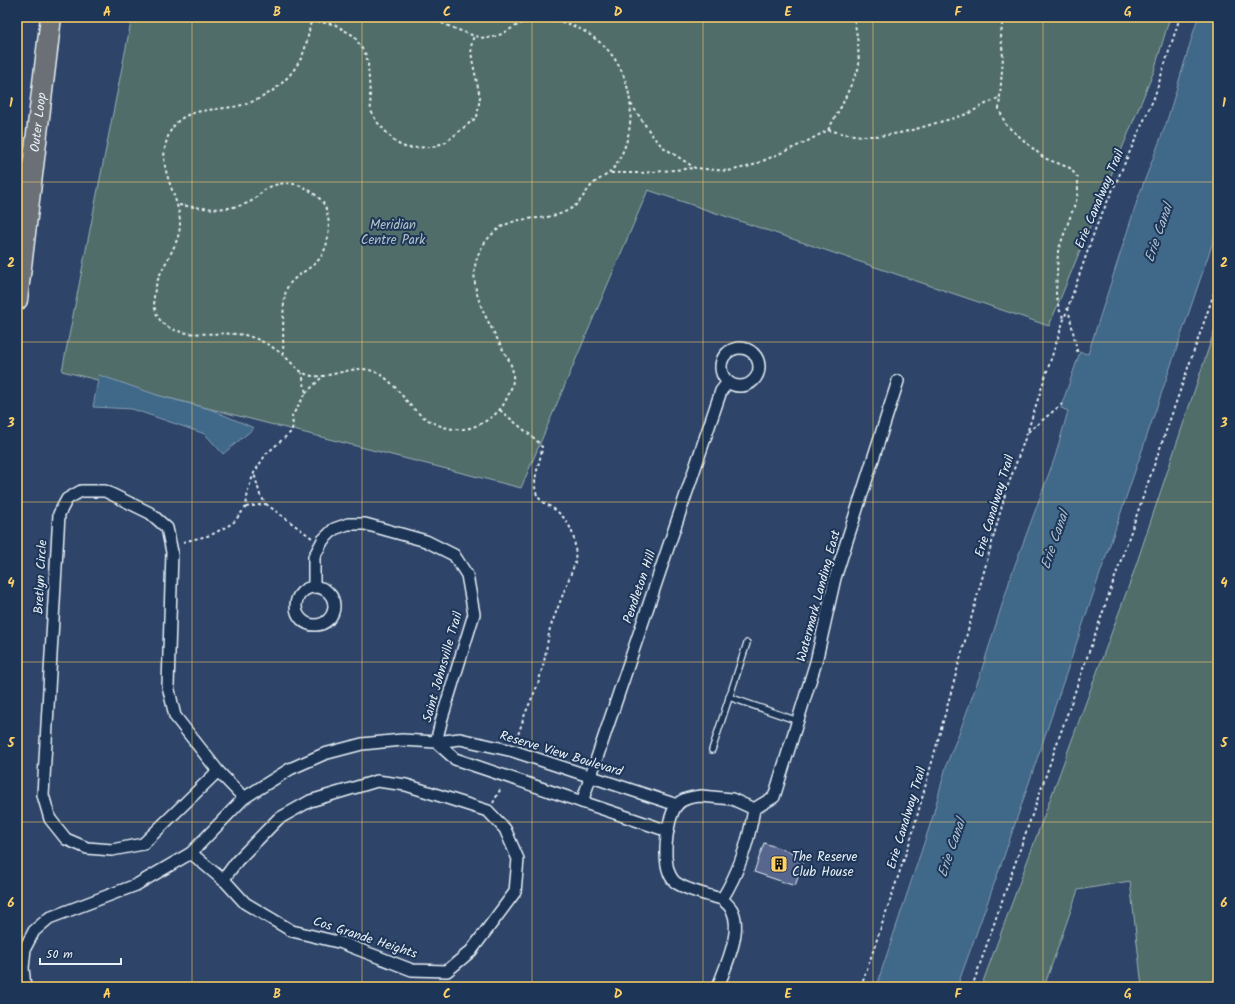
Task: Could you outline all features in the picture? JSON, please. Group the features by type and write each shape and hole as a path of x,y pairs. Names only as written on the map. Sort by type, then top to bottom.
{"highway":[{"name":"Outer Loop","path":"17,300 51,17"}],"street":[{"name":"Watermark Landing East","path":"754,809 774,797 816,662 835,578 898,380"},
{"name":"Pendleton Hill","path":"582,802 721,391 728,382"},
{"name":"Bretlyn Circle","path":"218,771 143,844 112,850 87,848 66,839 50,819 43,795 59,514 66,499 81,491 105,491 150,513 167,528 172,552 168,686 175,716 218,771 244,798"},
{"name":"Saint Johnsville Trail","path":"314,587 314,558 321,544 334,529 348,524 365,524 426,541 454,556 467,575 474,614 436,742"},
{"name":"Reserve View Boulevard","path":"25,987 23,968 25,948 34,931 49,918 136,885 191,853 244,798 290,769 324,754 362,744 402,740 436,742 460,739 513,751 677,805"},
{"path":"436,742 455,759 668,831"},
{"name":"Cos Grande Heights","path":"191,853 223,880 245,903 292,931 342,943 412,970 447,972 471,952 515,892 518,859 505,829 488,811 406,785 376,781 310,801 278,819 237,861 223,880"},
{"path":"718,987 732,950 736,924 732,910 722,899 702,893 676,882 668,870 665,854 668,831 677,805 690,797 716,796 732,799 754,809 750,834 730,886 722,899"}],"lane":[{"path":"712,750 747,643"},
{"path":"729,697 798,721"}],"path":[{"path":"312,17 305,48 300,61 290,75 274,91 246,104 194,112 181,119 173,128 165,148 165,159 166,168 178,205 180,221 178,236 160,275 154,294 154,306 158,316 167,327 183,334 220,332 245,335 260,340 283,355 302,372 315,376 323,376 359,369 367,369 380,373 391,382 421,415 448,428 473,428 488,419 500,410 511,389 513,372 489,323 475,288 474,271 481,249 488,238 506,223 556,214 569,210 577,204 598,179 611,173 642,173 694,168 728,171 751,166 804,143 828,130 842,105 859,67 858,43 854,17"},
{"path":"426,17 474,35 491,38 500,35 522,23 541,19 577,26 590,34 608,50 625,76 631,104 629,125 623,149 611,173"},
{"path":"1003,17 1002,35 1004,58 999,110 1006,125 1044,158 1070,168 1078,178 1077,198 1058,251 1056,293 1059,310 1064,319"},
{"name":"Erie Canalway Trail","path":"861,987 912,835 1006,491 1096,227 1154,98 1180,17"},
{"path":"311,21 334,24 354,36 366,55 371,111 376,122 396,143 407,148 432,148 446,142 477,118 480,98 472,60 471,47 474,35"},
{"path":"828,130 873,137 899,135 968,113 986,102 999,98"},
{"path":"631,104 654,138 694,168"},
{"path":"178,205 213,210 225,209 251,202 266,189 278,184 290,183 302,186 314,193 325,205 328,231 326,244 320,258 288,285 285,295 283,355"},
{"path":"972,987 1218,282"},
{"path":"1068,307 1078,355"},
{"path":"302,372 306,393"},
{"path":"184,542 211,535 233,524 246,507 248,490 254,473 266,454 291,432 293,426 292,416 306,393 323,376"},
{"path":"1027,433 1062,404"},
{"path":"500,410 527,431 542,447 541,460 536,473 536,493 539,499 566,520 573,532 576,554 575,563 550,628 544,662 538,684 525,714 516,742"},
{"path":"254,473 260,495 266,504 321,544"},
{"path":"246,507 266,504"},
{"path":"492,806 500,788"}],"green space":[{"name":"Meridian Centre Park","path":"132,17 1170,17 1154,71 1049,326 648,190 521,488 62,371"},
{"path":"1218,320 1218,976 1206,987 1142,987 1130,881 1078,890 1044,987 981,987 1132,577"}],"water":[{"name":"Erie Canal","path":"1198,17 1218,17 1218,227 1002,862 957,987 876,987 932,819 947,763 981,672 1012,573 1055,457 1068,411 1061,408 1062,404 1080,352 1088,354 1138,198 1166,124"},
{"path":"99,375 160,396 210,409 254,428 223,454 205,434 132,409 93,407"}],"building":[{"name":"The Reserve Club House","path":"764,843 805,857 795,886 754,872"}],"place":[{"name":"The Reserve Club House","path":"779,864"}]}
